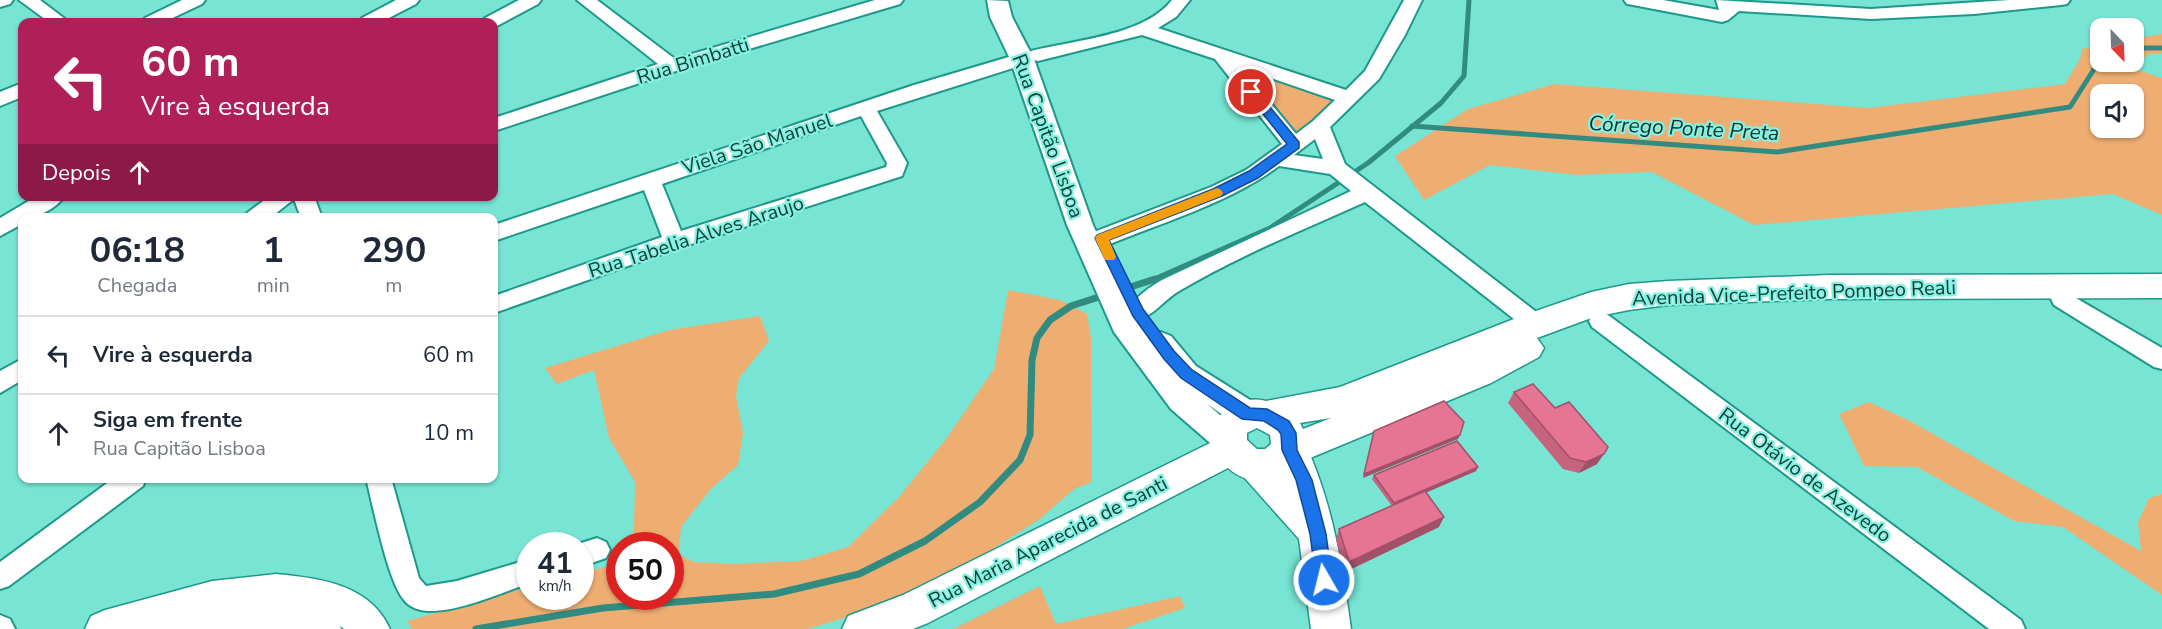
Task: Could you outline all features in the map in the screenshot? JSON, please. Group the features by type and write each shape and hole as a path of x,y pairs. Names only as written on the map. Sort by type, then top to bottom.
{"main road":[{"name":"Avenida Vice-Prefeito Pompeo Reali","path":"1246,441 1536,324 1591,305 1668,293 1829,287 2162,286"},
{"name":"Avenida Vice-Prefeito Pompeo Reali","path":"1246,441 1276,463 1290,450 1479,373 1528,348 1599,321 1634,311 1839,301 2062,299 2162,301"},
{"path":"1246,441 1318,534"},
{"name":"Rua Maria Aparecida de Santi","path":"862,629 914,610 1246,441"},
{"name":"Rua Maria Aparecida de Santi","path":"920,629 940,621 1083,543 1246,441"},
{"path":"1290,450 1304,480 1318,534 1331,629"},
{"path":"105,629 212,600 276,592 323,597 356,614 370,629"},
{"path":"192,629 256,619 298,621 321,629"}],"street":[{"path":"28,0 54,18"},
{"path":"159,18 196,0"},
{"path":"376,18 410,0"},
{"path":"498,18 532,0"},
{"path":"586,0 672,66"},
{"name":"Rua Bimbatti","path":"498,124 672,66 894,0"},
{"name":"Rua Capitão Lisboa","path":"997,0 1001,17 1030,57 1102,238 1108,271"},
{"name":"Viela São Manuel","path":"498,232 866,108 1030,57 1140,28 1173,12 1181,0"},
{"path":"1102,238 1218,192 1253,174 1320,126 1371,75 1396,35 1413,0"},
{"path":"1633,0 1654,2 1714,15 1727,7 1974,9 2061,0"},
{"path":"1140,28 1350,98"},
{"path":"1222,56 1294,145"},
{"name":"Rua Capitão Lisboa","path":"1030,57 1053,152 1108,271 1127,304 1124,324 1182,400 1246,441"},
{"path":"0,100 18,90"},
{"name":"Rua Tabelia Alves Araujo","path":"498,304 674,241 878,178 898,167 866,108"},
{"path":"1320,126 1350,179 1536,324"},
{"path":"1276,159 1350,179"},
{"path":"1127,304 1145,303 1164,289 1230,255 1350,179"},
{"path":"650,180 674,241"},
{"path":"25,213 46,201"},
{"path":"261,213 279,201"},
{"path":"0,228 18,217"},
{"path":"2062,299 2162,360"},
{"name":"Rua Otávio de Azevedo","path":"1599,321 2011,629"},
{"path":"0,383 18,371"},
{"path":"0,577 127,483"},
{"path":"379,483 407,582 413,593 424,600 445,597 516,575"}],"shaded area":[{"path":"2162,34 2162,54 2150,54 2144,58 2144,37"},
{"path":"2090,47 2090,72 2144,72 2162,78 2162,215 2113,194 1754,225 1652,172 1577,175 1490,165 1424,200 1395,156 1468,109 1554,84 1868,108 2065,84 2080,59 2082,49"},
{"path":"1246,70 1338,101 1297,134"},
{"path":"1008,290 1060,300 1087,314 1091,338 1092,482 1074,489 1041,518 945,580 892,604 807,629 412,629 407,621 516,591 516,610 594,610 594,570 606,567 606,610 684,610 684,557 694,562 733,564 801,561 848,547 899,497 946,439 994,369"},
{"path":"760,316 769,341 739,378 736,396 743,433 738,465 710,490 681,527 681,532 633,532 635,482 609,438 594,370 557,384 545,368 669,330"},
{"path":"1869,402 1910,421 2141,551 2138,522 2149,498 2162,494 2162,595 2063,527 2014,521 1917,467 1864,466 1839,414"},
{"path":"1040,586 1056,624 1180,596 1185,608 1123,629 953,629"}],"building":[{"path":"1533,384 1555,408 1569,402 1608,447 1604,454 1586,462 1570,458 1514,392"},
{"path":"1444,401 1464,422 1460,435 1364,474 1374,431"},
{"path":"1457,441 1478,467 1394,503 1374,475"},
{"path":"1425,491 1444,517 1349,562 1339,529"}],"waterway":[{"path":"1413,126 1441,103 1464,76 1469,0"},
{"name":"Córrego Ponte Preta","path":"2144,48 2162,48"},
{"name":"Córrego Ponte Preta","path":"1413,126 1777,152 2070,107 2092,72"},
{"path":"1153,280 1270,228 1368,163 1413,126"},
{"path":"1115,292 1153,280"},
{"path":"476,629 603,608 774,594 859,574 925,541 980,502 1020,460 1030,435 1032,360 1037,338 1050,320 1071,306 1105,295"}],"slow traffic":[{"path":"1110,257 1102,238 1217,193"}],"route":[{"path":"1251,92 1294,145 1253,174 1218,192 1102,238 1115,269 1138,312 1169,355 1186,374 1247,414 1267,415 1283,425 1288,433 1290,450 1304,480 1318,534 1324,580"}]}
